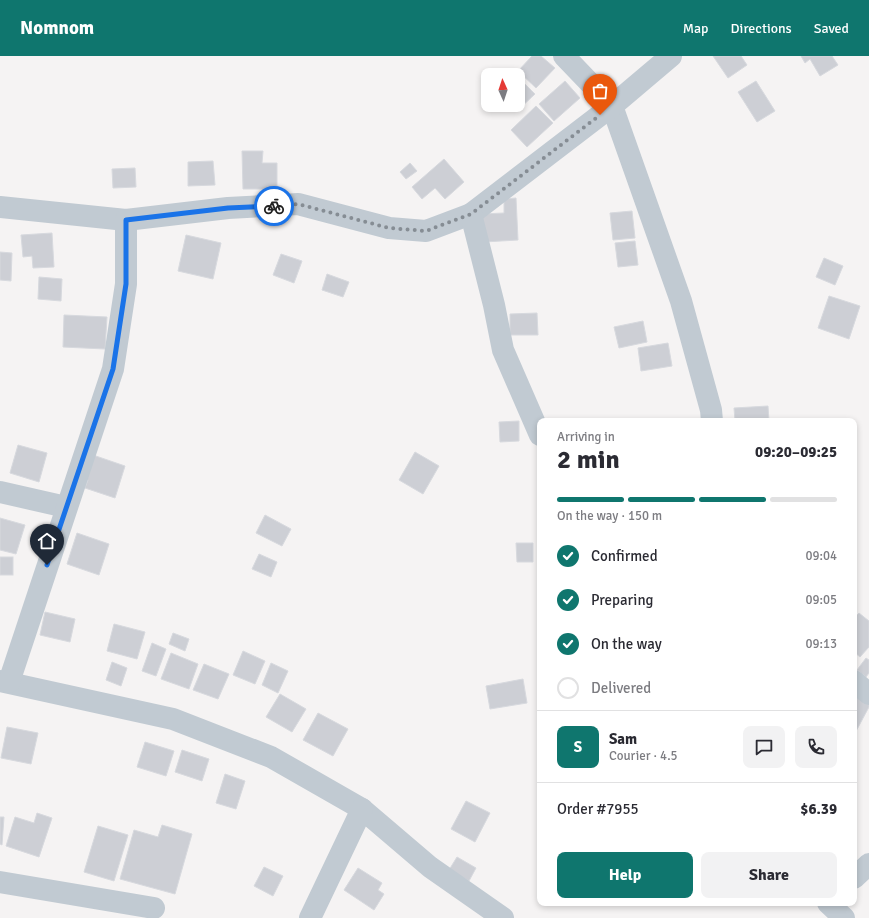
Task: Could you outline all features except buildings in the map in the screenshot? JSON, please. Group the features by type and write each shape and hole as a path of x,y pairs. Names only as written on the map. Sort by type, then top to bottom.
{"street":[{"path":"564,56 612,106 680,302 711,410 712,418"},
{"path":"0,207 126,220 228,208 298,204 389,228 426,231 471,214 612,106 671,56"},
{"path":"471,214 494,305 503,350 537,428"},
{"path":"126,220 126,284 113,369 5,682 173,719 271,757 362,809 430,867 503,918"},
{"path":"0,492 66,507"},
{"path":"857,684 869,694"},
{"path":"310,918 362,809"},
{"path":"857,875 869,864"},
{"path":"0,882 154,908"},
{"path":"831,906 844,918"}],"way so far":[{"path":"274,206 298,204 389,228 426,231 471,214 600,115"}],"route":[{"path":"47,565 113,369 126,284 126,220 228,208 274,206"}]}
